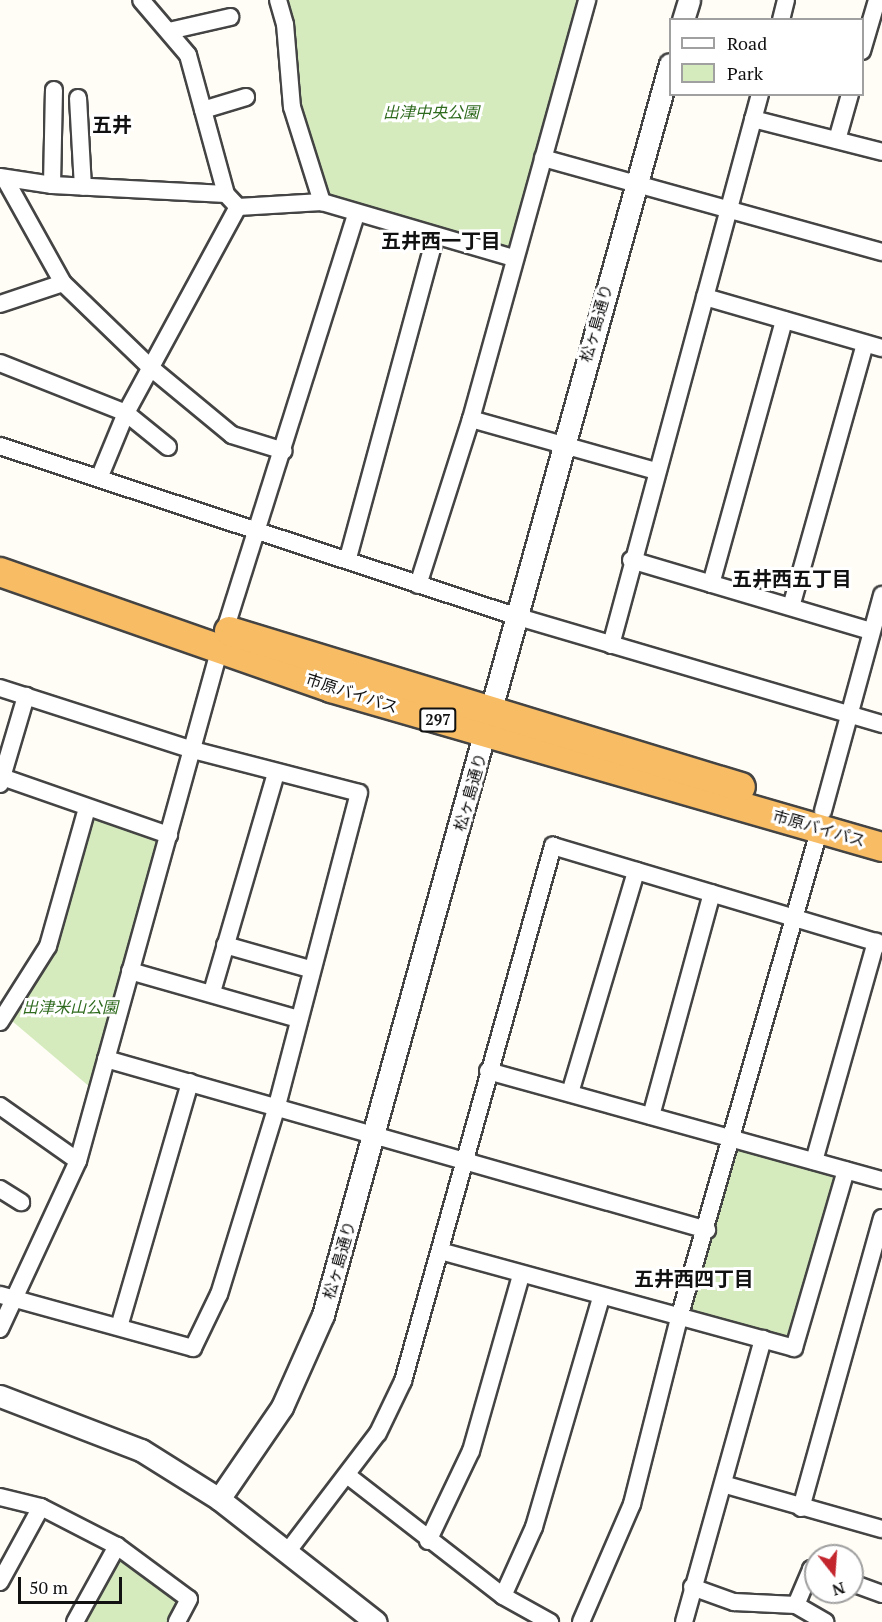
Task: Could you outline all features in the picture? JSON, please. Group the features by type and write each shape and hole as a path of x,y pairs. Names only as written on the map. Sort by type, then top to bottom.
{"highway":[{"name":"市原バイパス","path":"0,553 223,638"},
{"name":"市原バイパス","path":"0,572 223,638 489,722 822,819 882,828"},
{"name":"市原バイパス","path":"822,819 882,847"}],"street":[{"path":"141,0 170,31 188,55 226,194 238,207"},
{"path":"278,0 285,24 292,107 322,202"},
{"path":"418,585 471,420 513,258 586,0"},
{"path":"684,18 689,0"},
{"path":"781,18 786,0"},
{"path":"864,44 877,0"},
{"path":"170,31 230,17"},
{"name":"松ヶ島通り","path":"219,1499 282,1407 323,1316 489,722 562,444 669,68"},
{"path":"52,185 54,90"},
{"path":"611,645 630,560 657,471 759,96"},
{"path":"837,140 849,96"},
{"path":"78,98 83,187"},
{"path":"203,110 246,98"},
{"path":"753,119 882,152"},
{"path":"543,158 730,207 882,252"},
{"path":"2,178 52,185 226,194"},
{"path":"2,178 63,283 150,368 232,435 284,451"},
{"path":"238,207 322,202 356,214 513,258"},
{"path":"100,476 126,413 238,207"},
{"path":"0,1329 6,1296 78,1161 223,638 259,531 356,214"},
{"path":"348,558 435,237"},
{"path":"0,304 63,283"},
{"path":"705,297 882,348"},
{"path":"711,584 784,320"},
{"path":"791,607 865,344"},
{"path":"0,363 126,413 168,447"},
{"path":"471,420 657,471"},
{"path":"0,446 100,476 515,616 882,724"},
{"path":"630,560 871,631"},
{"path":"581,1622 632,1503 679,1318 707,1230 882,595"},
{"path":"0,688 193,750 359,793 310,969 277,1106 219,1294 193,1348 6,1296"},
{"path":"26,696 1,781 169,835"},
{"path":"212,992 276,773"},
{"path":"0,1022 48,946 87,808"},
{"path":"288,1551 378,1433 403,1381 488,1071 553,846 879,943 814,1161"},
{"path":"570,1093 636,871"},
{"path":"651,1116 712,893"},
{"path":"225,945 310,969"},
{"path":"130,971 212,992 299,1019"},
{"path":"105,1059 465,1159 707,1230"},
{"path":"488,1071 882,1180"},
{"path":"119,1327 190,1082"},
{"path":"1,1111 78,1161"},
{"path":"440,1251 601,1298 794,1348 846,1170"},
{"path":"0,1188 21,1202"},
{"path":"801,1508 875,1269 882,1218"},
{"path":"428,1541 471,1451 521,1276"},
{"path":"503,1596 534,1527 601,1298"},
{"path":"684,1622 692,1587 726,1485 763,1339"},
{"path":"0,1396 141,1450 219,1499 376,1622"},
{"path":"347,1475 428,1541 503,1596 550,1622"},
{"path":"726,1485 882,1529"},
{"path":"0,1497 41,1507 117,1546 189,1599 177,1622"},
{"path":"0,1582 41,1507"},
{"path":"75,1622 117,1546"},
{"path":"864,1585 881,1587"},
{"path":"796,1605 804,1586"},
{"path":"692,1587 734,1602 796,1605 825,1622"}],"green space":[{"name":"出津中央公園","path":"285,0 579,0 511,246 505,251 329,199 300,109"},
{"name":"出津米山公園","path":"87,808 169,835 97,1093 5,1015 34,974"},
{"path":"732,1138 845,1171 794,1351 680,1319"},
{"path":"117,1546 189,1599 177,1622 75,1622"}],"district":[{"name":"五井","path":"112,124"},
{"name":"五井西一丁目","path":"441,240"},
{"name":"五井西五丁目","path":"792,578"},
{"name":"五井西四丁目","path":"694,1278"}]}
